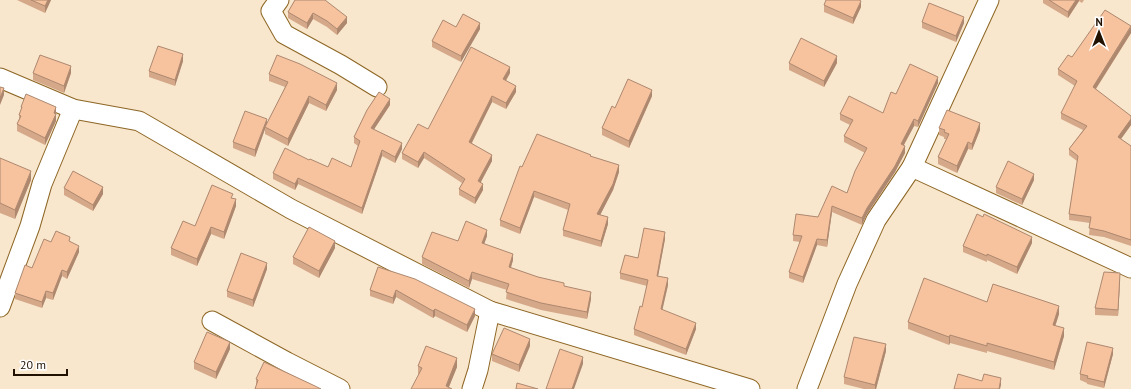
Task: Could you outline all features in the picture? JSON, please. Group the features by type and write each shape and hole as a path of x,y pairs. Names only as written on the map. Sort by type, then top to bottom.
{"street":[{"path":"279,0 271,11 284,34 342,65 377,87"},
{"path":"807,389 847,284 876,220 912,166 989,0"},
{"path":"0,78 73,109 138,121 291,209 372,252 490,311 750,389"},
{"path":"0,307 30,226 42,184 73,109"},
{"path":"912,166 1131,268"},
{"path":"472,389 478,370 490,311"},
{"path":"212,321 340,389"}],"building":[{"path":"31,0 48,0 45,6"},
{"path":"295,0 325,0 347,17 337,29 313,13 307,23 288,12"},
{"path":"826,0 861,1 853,18 824,5"},
{"path":"1049,0 1076,0 1068,12"},
{"path":"929,3 964,17 956,36 922,22"},
{"path":"1105,10 1131,26 1093,87 1131,116 1131,119 1118,137 1131,146 1131,240 1104,231 1089,228 1091,217 1069,214 1078,156 1069,149 1087,126 1061,113 1077,81 1058,69 1068,55 1072,57"},
{"path":"463,14 480,23 461,56 432,41 443,20 456,27"},
{"path":"801,38 837,56 824,81 789,63"},
{"path":"158,46 183,54 175,80 149,71"},
{"path":"471,47 510,67 503,79 516,86 506,103 492,96 469,142 492,155 478,181 483,184 475,198 459,189 465,179 424,152 418,162 402,153 418,124 428,129"},
{"path":"40,55 71,66 64,86 33,73"},
{"path":"277,55 300,64 337,83 326,105 309,96 288,139 265,127 288,82 269,74"},
{"path":"910,64 938,77 918,121 914,119 901,144 905,146 895,166 862,218 832,206 827,240 817,239 803,277 789,272 802,236 793,235 796,214 818,217 832,186 847,193 855,171 867,148 844,136 853,120 840,114 849,96 883,113 891,92 896,94"},
{"path":"628,79 652,90 629,141 602,128 612,106 615,108"},
{"path":"0,87 4,88 0,98"},
{"path":"379,92 390,99 371,128 402,143 395,157 382,150 362,208 298,178 295,184 273,173 285,148 309,160 310,159 328,167 332,158 351,167 360,141 354,137 367,110"},
{"path":"26,94 56,107 54,113 56,114 45,138 17,124 21,116 19,115"},
{"path":"947,110 980,123 972,144 968,142 957,166 938,157 949,134 944,132 945,130 939,128"},
{"path":"245,111 267,119 255,150 233,142"},
{"path":"537,134 591,155 590,156 619,165 613,184 597,214 608,217 601,241 563,230 570,204 534,191 520,228 500,220 520,166 522,167"},
{"path":"0,158 31,171 15,210 0,203"},
{"path":"1008,161 1034,174 1022,199 996,187"},
{"path":"73,171 103,187 93,205 64,188"},
{"path":"212,185 233,194 231,198 236,199 224,232 211,227 197,259 171,248 183,221 195,226"},
{"path":"977,214 983,217 984,214 1032,237 1017,267 987,254 987,256 963,246"},
{"path":"466,221 487,230 482,243 513,254 509,267 538,277 564,283 564,286 591,292 587,312 541,303 506,292 509,284 472,272 469,281 422,257 432,232 458,241"},
{"path":"309,227 335,241 319,271 293,257"},
{"path":"644,228 665,232 657,276 668,278 661,309 696,323 686,349 634,329 640,306 642,307 648,280 620,273 625,255 638,258"},
{"path":"56,231 70,237 69,241 79,246 67,272 62,270 53,293 46,291 42,302 15,293 25,265 32,268 44,239 51,242"},
{"path":"241,253 267,263 253,300 227,291"},
{"path":"378,267 415,279 475,309 467,325 435,309 433,311 396,290 393,298 370,290"},
{"path":"1104,272 1120,273 1118,310 1095,308"},
{"path":"924,278 987,302 993,284 1059,306 1053,325 1064,328 1054,362 987,343 987,346 950,335 949,337 908,322"},
{"path":"504,328 530,339 519,365 492,354"},
{"path":"207,332 230,342 216,372 194,362"},
{"path":"854,337 886,344 875,385 844,377"},
{"path":"1087,342 1113,348 1104,382 1087,378 1088,376 1080,374"},
{"path":"426,346 457,358 446,386 452,389 411,389 422,368 418,366"},
{"path":"560,349 583,357 572,389 546,389"},
{"path":"264,362 321,389 255,389 258,380 256,379"},
{"path":"958,374 982,381 984,374 1001,378 999,389 954,389"},
{"path":"517,383 538,389 516,389"}]}
